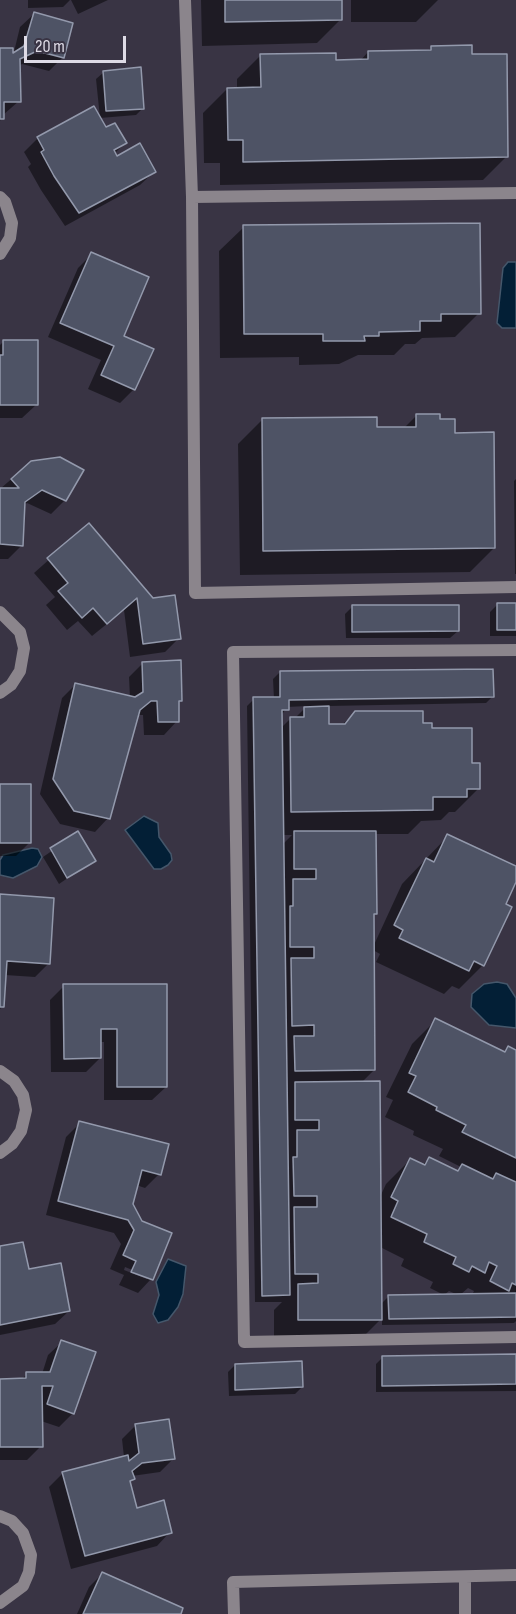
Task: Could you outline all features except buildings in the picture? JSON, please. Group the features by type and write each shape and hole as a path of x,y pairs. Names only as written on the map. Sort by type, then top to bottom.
{"street":[{"path":"185,0 192,197 195,593 516,587"},
{"path":"192,197 516,193"},
{"path":"0,197 5,202 12,223 10,238 0,254"},
{"path":"0,612 20,632 24,648 20,671 11,685 0,693"},
{"path":"516,650 233,652 244,1342 516,1337"},
{"path":"0,1071 14,1081 23,1095 26,1110 21,1131 12,1144 0,1153"},
{"path":"0,1516 12,1521 23,1533 31,1555 29,1572 23,1586 0,1603"},
{"path":"234,1614 233,1582 516,1575"},
{"path":"465,1577 465,1614"}],"water":[{"path":"508,262 516,262 516,328 502,328 497,323 503,268"},
{"path":"144,816 158,823 159,837 171,854 172,860 161,869 154,869 125,830"},
{"path":"32,848 38,849 42,857 37,866 13,878 0,875 0,860 3,855"},
{"path":"497,982 507,984 516,998 516,1028 489,1025 471,1007 472,994 484,984"},
{"path":"168,1259 186,1266 183,1294 178,1307 168,1320 158,1323 153,1314 159,1295 156,1282"}]}
